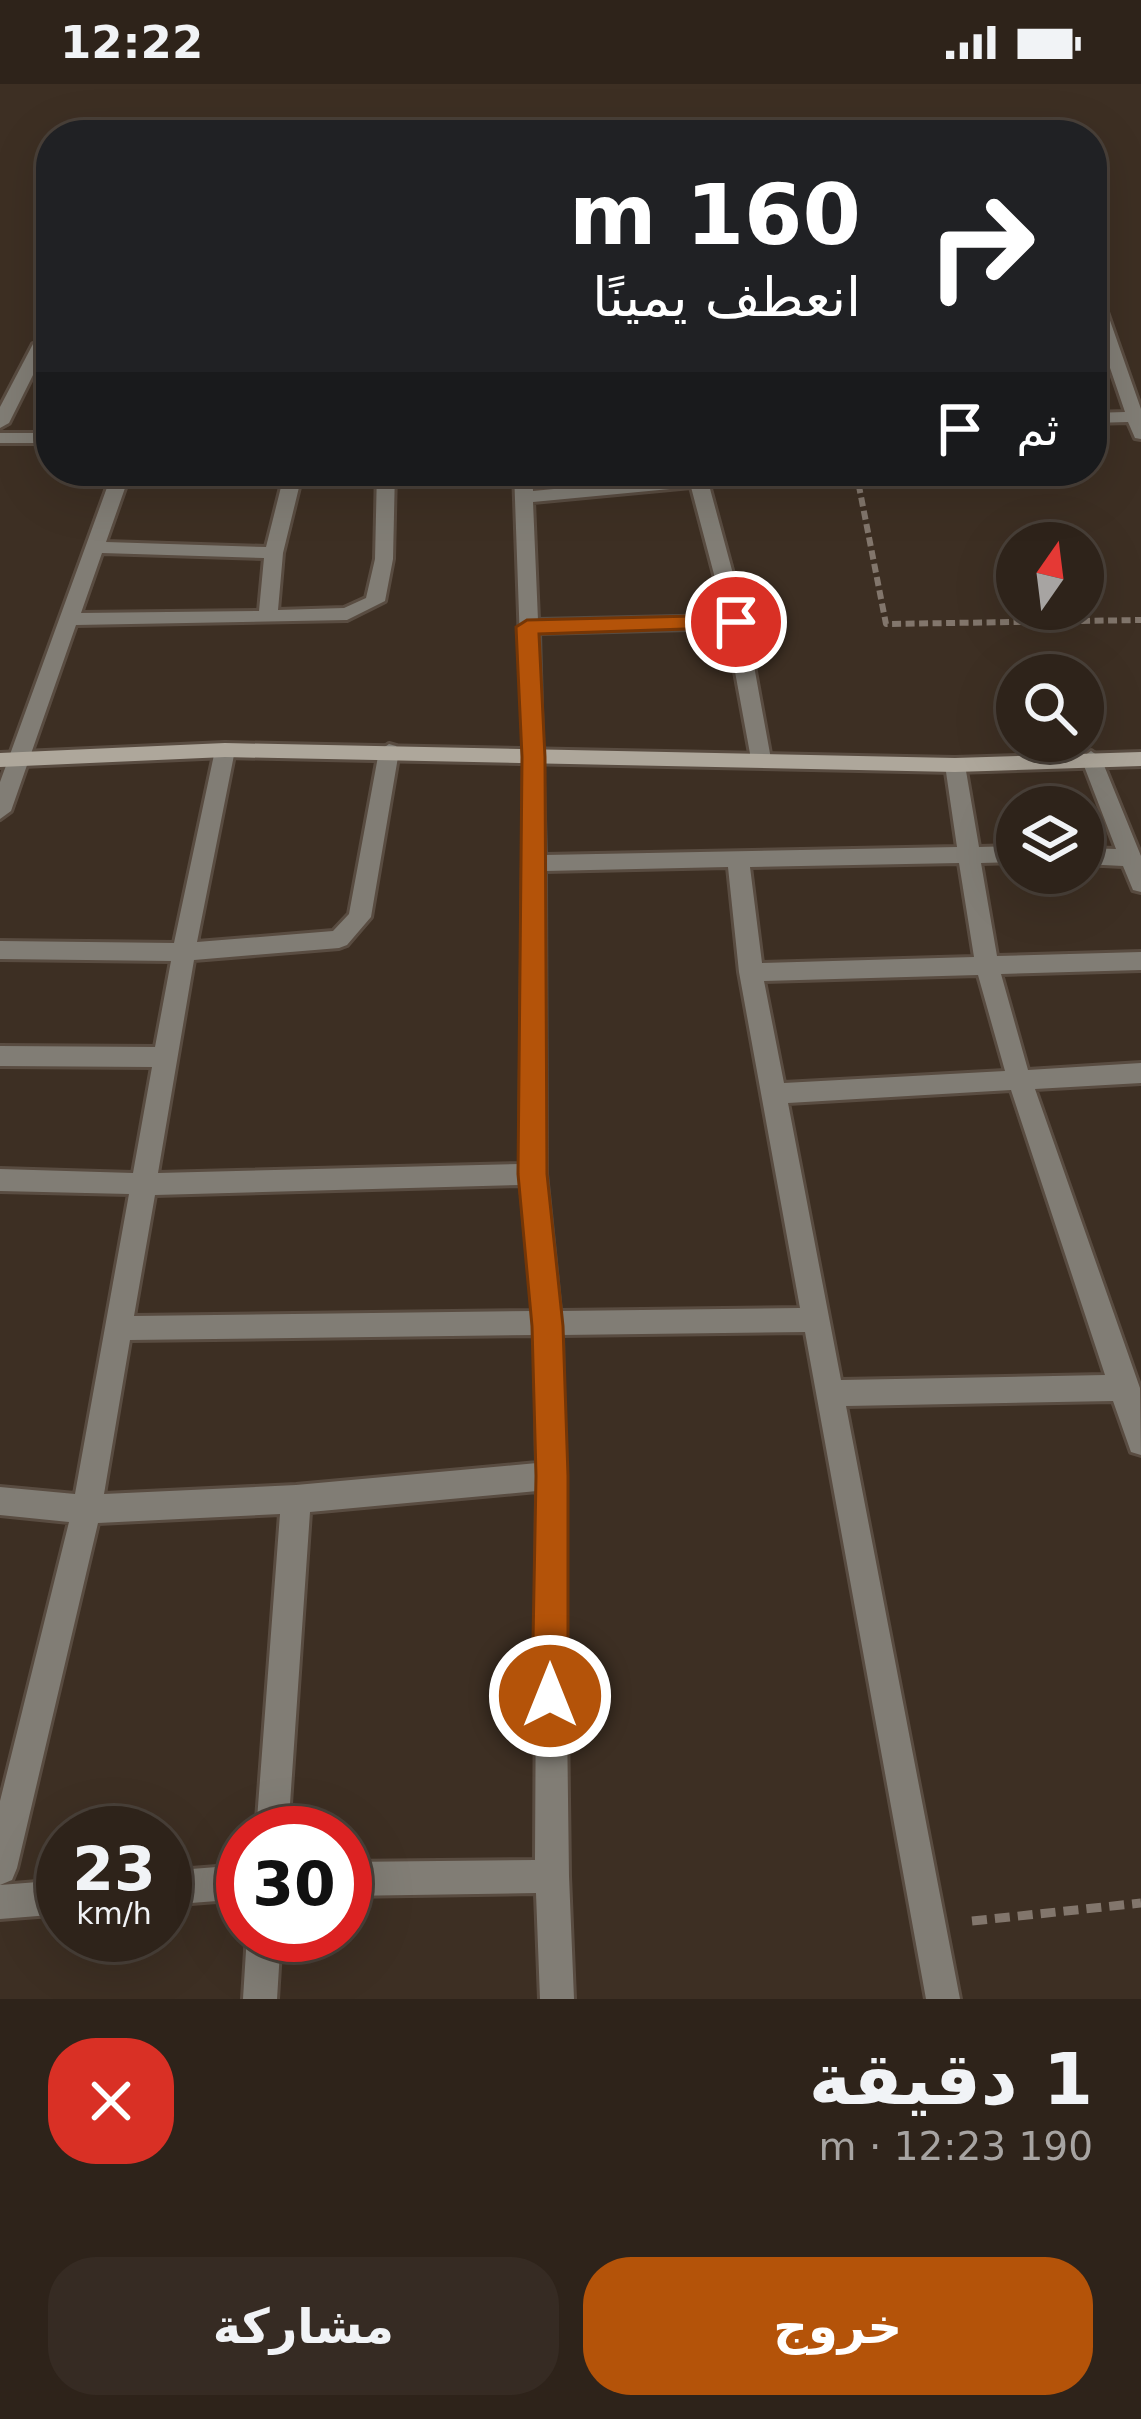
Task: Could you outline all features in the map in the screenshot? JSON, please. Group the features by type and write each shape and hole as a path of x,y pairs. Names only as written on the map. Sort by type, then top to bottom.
{"street":[{"path":"1107,335 1138,423 1107,420"},
{"path":"0,423 36,353"},
{"path":"0,438 36,438"},
{"path":"0,811 8,760 68,619 116,486"},
{"path":"268,617 274,553 290,486"},
{"path":"68,619 358,613 375,601 384,560 386,486"},
{"path":"524,486 533,757 533,1174 548,1326 552,1476 557,1999"},
{"path":"524,497 614,486"},
{"path":"699,486 736,622 761,759"},
{"path":"93,547 274,553"},
{"path":"527,627 736,622"},
{"path":"8,760 226,750 955,765 1013,762"},
{"path":"0,1868 88,1509 184,952 226,750"},
{"path":"0,950 184,952 318,943 349,933 360,917 389,751"},
{"path":"1104,758 1141,759"},
{"path":"1093,762 1141,884"},
{"path":"955,765 965,852 986,962 1019,1078 1141,1442"},
{"path":"533,863 996,853"},
{"path":"1104,857 1130,858"},
{"path":"737,858 751,972 943,1999"},
{"path":"751,972 1141,961"},
{"path":"0,1056 165,1057"},
{"path":"776,1094 1141,1073"},
{"path":"0,1180 146,1184 533,1174"},
{"path":"119,1328 817,1320"},
{"path":"830,1393 1126,1388"},
{"path":"0,1501 88,1509 296,1499 552,1476"},
{"path":"274,1806 296,1499"},
{"path":"372,1879 553,1876"},
{"path":"0,1902 36,1899"},
{"path":"260,1999 262,1962"}],"path":[{"path":"859,486 886,624 1141,620"},
{"path":"929,1926 1141,1903"}],"route":[{"path":"550,1696 552,1476 548,1326 533,1174 533,757 527,627 736,622"}]}
